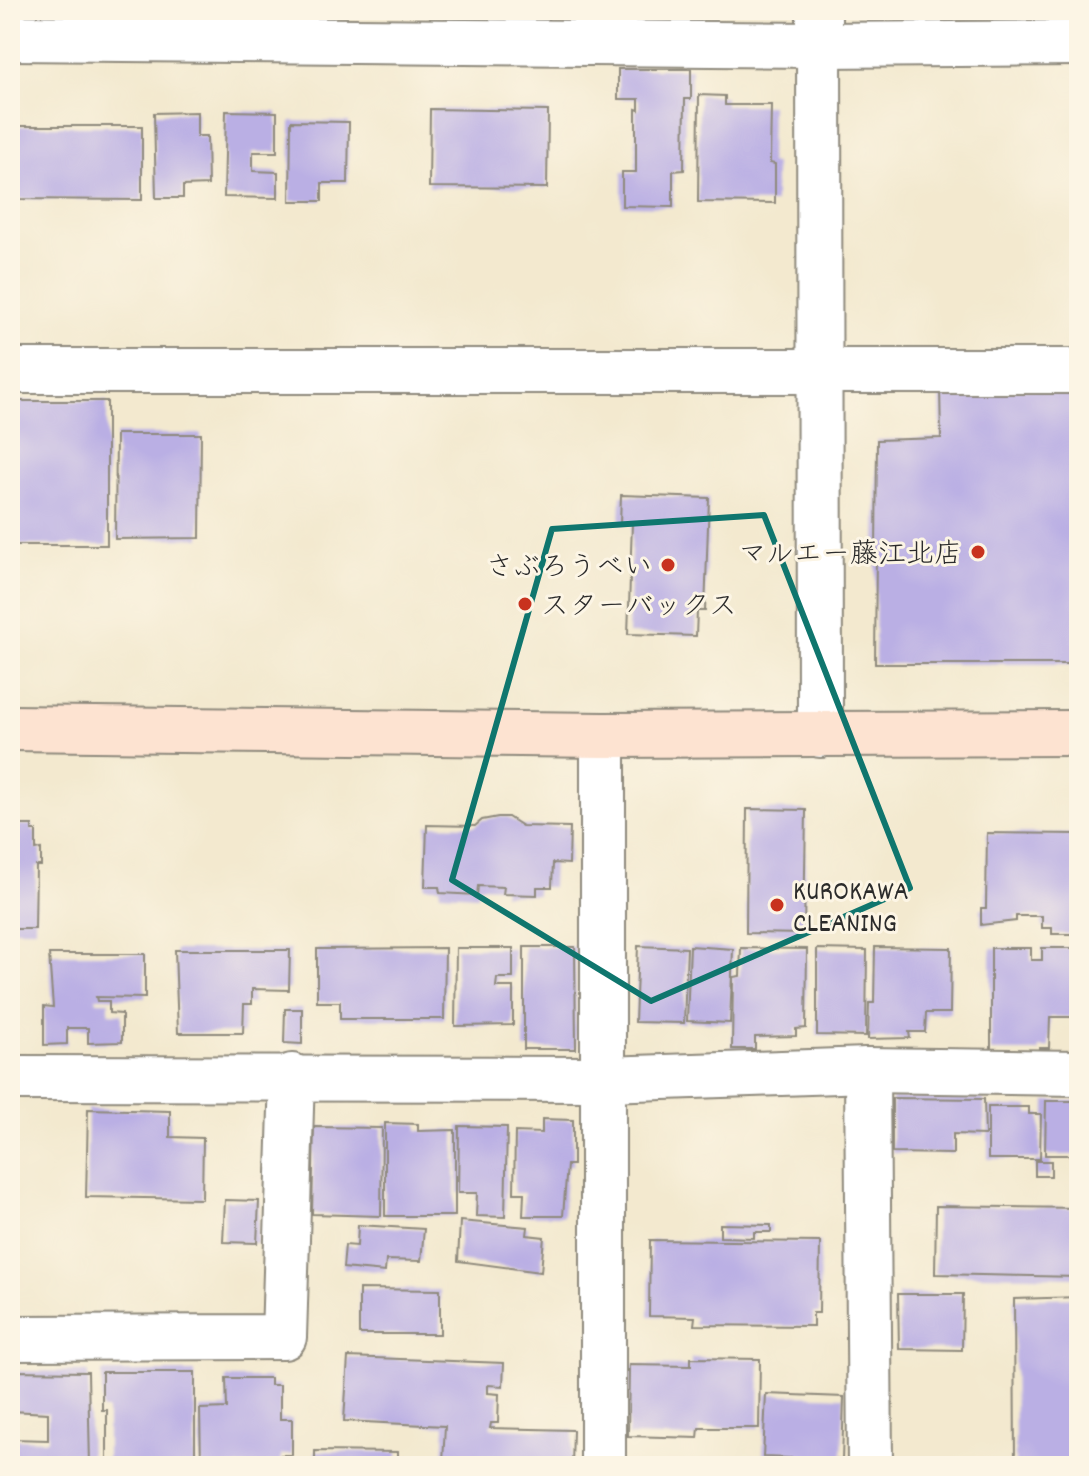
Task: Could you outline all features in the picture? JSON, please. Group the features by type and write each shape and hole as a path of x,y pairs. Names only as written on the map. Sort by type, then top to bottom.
{"street":[{"path":"819,28 822,372 820,735"},
{"path":"10,38 819,28 1079,43"},
{"path":"10,371 1079,371"},
{"path":"10,728 603,735 1079,733"},
{"path":"603,735 606,1079 603,1466"},
{"path":"867,1070 870,1466"},
{"path":"10,1078 292,1076 606,1079 867,1070 1079,1073"},
{"path":"10,1338 284,1337 292,1076"}],"highlighted area":[{"path":"764,515 910,888 651,1001 452,880 552,529"}],"building":[{"path":"618,69 691,69 691,99 685,99 684,170 673,171 673,207 622,206 622,172 636,172 636,109 639,110 639,99 618,99"},
{"path":"699,95 725,96 725,105 771,105 770,163 775,164 775,203 698,202"},
{"path":"430,109 548,111 547,188 429,187"},
{"path":"226,111 277,112 277,152 253,152 253,171 278,172 278,198 224,197"},
{"path":"197,112 197,136 207,136 208,185 183,186 183,198 156,198 154,113"},
{"path":"291,121 349,122 348,183 322,183 322,201 290,201"},
{"path":"10,126 142,126 142,200 10,199"},
{"name":"マルエー藤江北店","path":"940,387 1079,390 1079,664 875,664 877,440 941,438"},
{"path":"10,401 107,401 107,545 10,545"},
{"path":"116,434 201,434 200,538 115,539"},
{"path":"621,495 709,498 705,611 697,611 696,636 628,634 632,524 620,524"},
{"path":"747,809 806,810 804,934 746,933"},
{"path":"508,817 522,826 570,827 569,864 553,863 552,887 537,887 537,895 503,894 504,887 478,886 477,895 440,893 439,887 425,887 427,825 475,826 482,820"},
{"path":"12,825 32,825 32,831 36,831 36,850 41,849 41,866 36,866 35,929 10,929"},
{"path":"987,833 1079,834 1079,934 1052,934 1052,928 1042,928 1042,916 1016,916 1016,921 981,925 981,908 986,908"},
{"path":"638,946 687,948 684,1023 635,1022"},
{"path":"690,946 733,949 730,1023 687,1021"},
{"path":"524,947 575,947 576,1049 524,1049"},
{"path":"875,947 951,948 950,1013 926,1013 925,1032 909,1032 910,1038 868,1039 869,1003 874,1003"},
{"path":"445,948 444,1019 340,1019 340,1002 317,1002 317,949"},
{"path":"456,948 513,948 513,978 497,978 496,987 513,987 513,1025 455,1026"},
{"path":"741,948 807,949 806,1028 796,1029 796,1036 755,1037 755,1049 732,1049 733,977 740,976"},
{"path":"991,948 1031,948 1031,960 1042,960 1042,948 1076,948 1076,1017 1050,1017 1049,1048 1039,1048 1039,1052 991,1052"},
{"path":"817,949 867,950 866,1036 817,1035"},
{"path":"175,950 290,950 289,990 252,989 252,1004 244,1004 243,1033 178,1033"},
{"path":"49,954 145,954 145,998 96,997 97,1001 109,1001 109,1013 122,1014 122,1042 88,1043 88,1028 67,1028 67,1044 44,1045 44,1006 53,1007"},
{"path":"10,955 14,956 14,1012 10,1012"},
{"path":"285,1009 302,1009 302,1044 284,1043"},
{"path":"10,1014 14,1014 13,1047 10,1047"},
{"path":"892,1098 984,1099 985,1135 953,1134 953,1154 892,1153"},
{"path":"1046,1101 1079,1101 1079,1155 1045,1155"},
{"path":"988,1107 1029,1107 1029,1114 1041,1114 1040,1159 988,1159"},
{"path":"88,1109 170,1111 170,1137 203,1138 202,1199 86,1197"},
{"path":"542,1119 573,1120 573,1165 567,1165 563,1216 523,1216 524,1193 514,1193 515,1132 542,1133"},
{"path":"385,1123 418,1124 418,1131 455,1130 455,1216 385,1216"},
{"path":"459,1126 507,1127 505,1217 476,1216 477,1193 458,1193"},
{"path":"314,1127 382,1128 381,1216 312,1214"},
{"path":"1035,1161 1051,1161 1051,1176 1035,1176"},
{"path":"225,1200 259,1201 257,1243 223,1242"},
{"path":"936,1206 1079,1208 1079,1277 935,1274"},
{"path":"460,1221 528,1227 527,1235 544,1237 541,1272 458,1261"},
{"path":"720,1224 771,1225 771,1232 754,1232 754,1238 720,1237"},
{"path":"358,1225 424,1229 421,1261 386,1260 385,1272 343,1268 345,1245 357,1246"},
{"path":"650,1240 820,1242 819,1313 813,1313 813,1326 694,1325 695,1317 649,1316"},
{"path":"359,1289 440,1290 440,1334 359,1334"},
{"path":"898,1294 963,1294 962,1350 899,1349"},
{"path":"1079,1297 1079,1463 1015,1464 1014,1299"},
{"path":"348,1357 504,1363 503,1386 488,1385 488,1393 499,1394 498,1423 491,1423 490,1428 573,1430 572,1466 456,1466 456,1463 443,1462 445,1426 344,1421"},
{"path":"691,1358 760,1359 759,1428 699,1428 698,1438 628,1436 629,1365 691,1366"},
{"path":"12,1371 88,1372 90,1466 14,1466 13,1439 48,1440 48,1413 11,1411"},
{"path":"102,1372 195,1372 195,1466 107,1466 107,1410 102,1410"},
{"path":"226,1378 270,1378 270,1385 280,1385 280,1419 292,1419 292,1455 281,1455 281,1466 201,1466 200,1409 227,1408"},
{"path":"766,1394 844,1397 842,1460 763,1457"},
{"path":"315,1451 398,1452 398,1466 315,1466"}],"place":[{"name":"マルエー藤江北店","path":"978,552"},
{"name":"さぶろうべい","path":"668,565"},
{"name":"スターバックス","path":"525,604"},
{"name":"KUROKAWA CLEANING","path":"777,905"}]}
